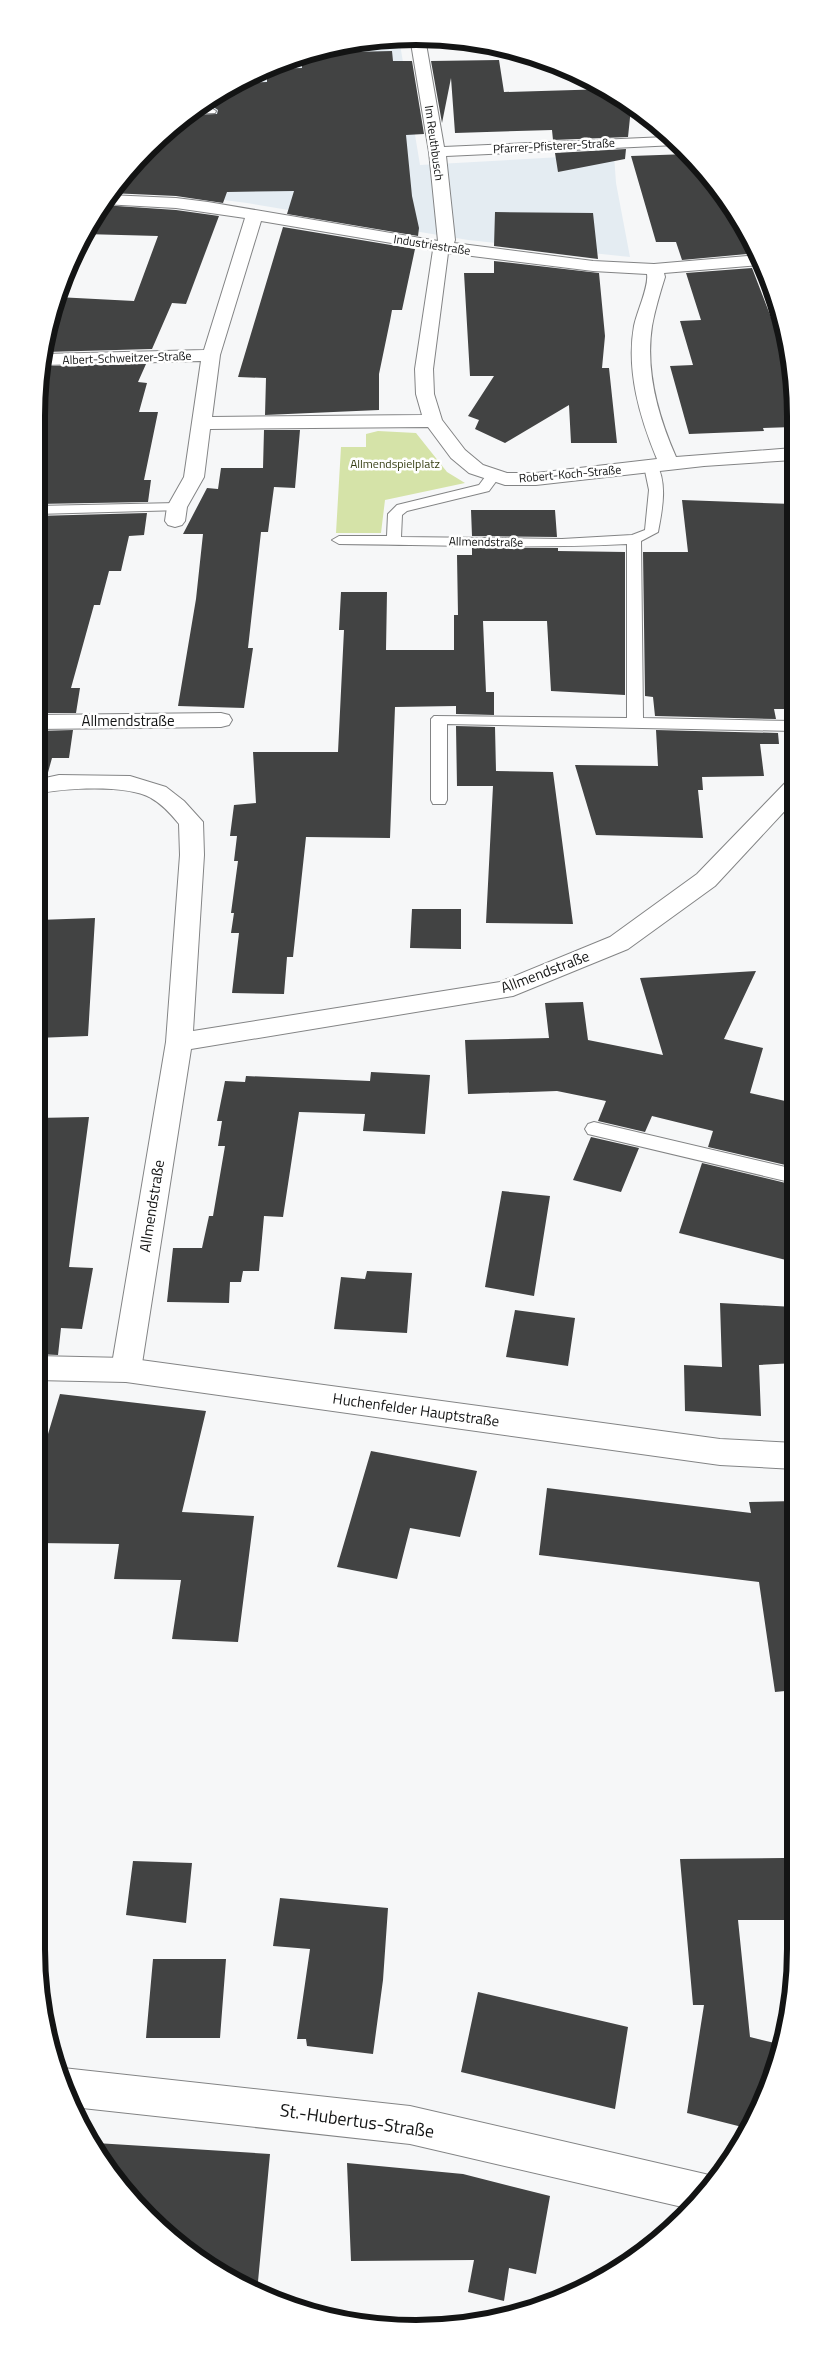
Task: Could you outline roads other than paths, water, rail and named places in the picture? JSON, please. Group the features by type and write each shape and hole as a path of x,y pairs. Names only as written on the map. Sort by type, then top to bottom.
{"street":[{"name":"Im Reuthbusch","path":"419,45 437,152 447,240 443,247"},
{"name":"Pfarrer-Pfisterer-Straße","path":"437,152 665,141"},
{"name":"Industriestraße","path":"115,200 176,202 443,247 593,266 654,269 753,261"},
{"name":"Albert-Schweitzer-Straße","path":"176,514 194,477 211,355 254,214"},
{"name":"Robert-Koch-Straße","path":"443,247 439,254 423,381 433,421 463,460 476,469 493,476 517,480 787,454"},
{"path":"654,269 656,277 642,334 641,368 660,465"},
{"name":"Albert-Schweitzer-Straße","path":"49,360 211,355"},
{"path":"203,423 433,421"},
{"name":"Allmendstraße","path":"45,722 221,720"},
{"name":"Allmendstraße","path":"45,785 59,782 130,783 158,792 176,806 191,822 192,855 179,1042 126,1370"},
{"name":"Allmendstraße","path":"179,1042 504,990 620,943 706,880 787,794"},
{"name":"Huchenfelder Hauptstraße","path":"45,1368 126,1370 720,1452 787,1456"},
{"name":"St.-Hubertus-Straße","path":"72,2088 410,2125 697,2191"}],"lane":[{"path":"204,112 211,112"},
{"path":"635,721 634,539 650,532 655,513 654,474 660,465"},
{"path":"394,541 396,514 402,508 484,488 493,476"},
{"name":"Albert-Schweitzer-Straße","path":"45,510 176,514"},
{"name":"Allmendstraße","path":"339,540 562,543 634,539"},
{"path":"439,800 439,719 635,721 787,726"},
{"path":"594,1129 787,1174"}],"park label":[{"name":"Allmendspielplatz","path":"395,464"}]}
